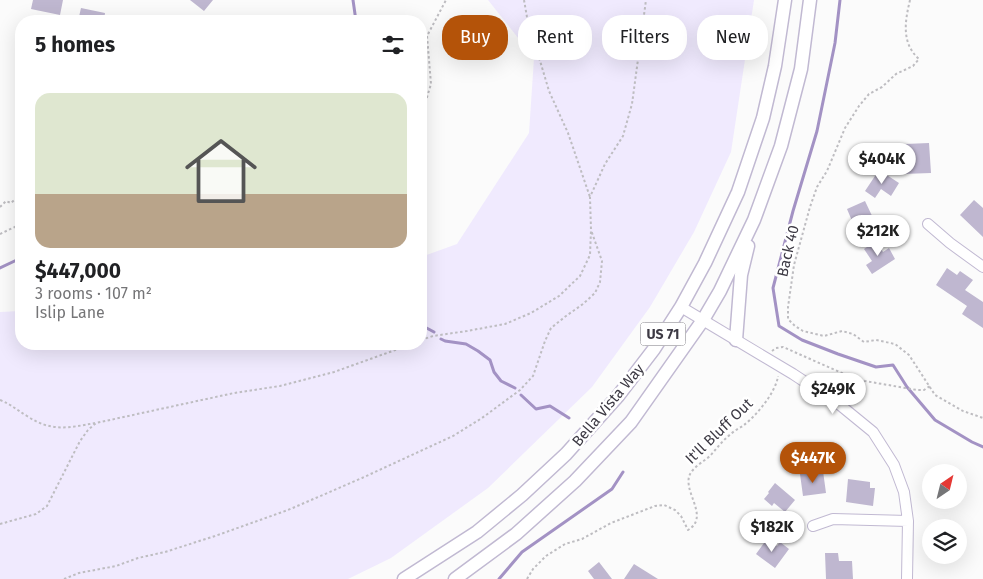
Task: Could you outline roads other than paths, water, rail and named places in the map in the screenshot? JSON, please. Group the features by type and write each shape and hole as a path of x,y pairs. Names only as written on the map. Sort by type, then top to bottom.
{"main road":[{"name":"Bella Vista Way","path":"404,579 477,532 522,495 566,454 618,396 654,349 681,307 705,263 738,192 763,118 775,66 785,0"},
{"name":"Bella Vista Way","path":"455,579 516,534 582,474 631,422 703,320 720,291 754,220 781,146 801,69 810,0"},
{"path":"736,340 741,275 754,220"}],"street":[{"path":"928,224 983,267"},
{"path":"681,307 770,360 840,405 873,432 894,465 904,492 908,521 907,579"},
{"path":"813,526 833,519 908,521"}],"waterway":[{"path":"353,0 355,15"},
{"path":"840,0 835,43 817,131 793,211 773,288 779,326 802,340 838,354 876,367 893,365 907,387 935,420 983,447"},
{"path":"0,268 15,261"},
{"path":"427,328 434,332"},
{"path":"441,339 466,344 478,351 490,360 494,372 501,381 515,388"},
{"path":"521,395 536,409 550,406 569,418"},
{"path":"499,579 522,552 612,489 623,472"}]}
